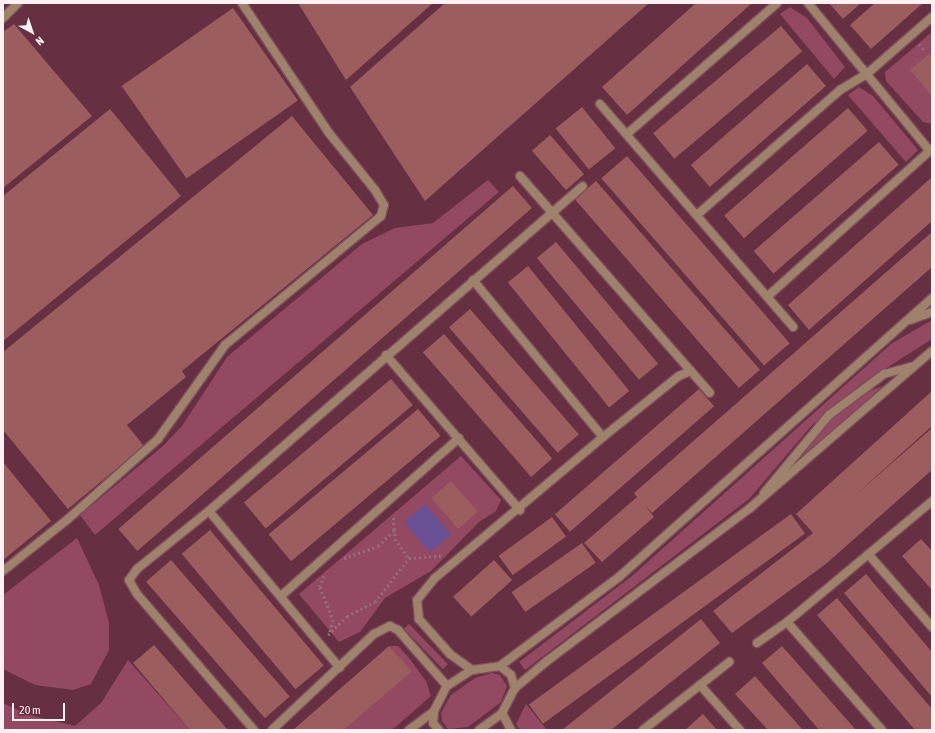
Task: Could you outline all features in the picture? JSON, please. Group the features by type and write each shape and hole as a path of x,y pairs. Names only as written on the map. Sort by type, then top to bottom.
{"street":[{"path":"3,18 18,3"},
{"path":"3,571 68,519 158,439 225,345 380,216 384,205 375,190 330,133 242,3"},
{"path":"627,134 777,3"},
{"path":"768,296 931,150 808,3"},
{"path":"698,214 840,90 868,73 932,17"},
{"path":"600,104 698,214 793,327"},
{"path":"520,176 710,392"},
{"path":"254,730 137,594 129,580 137,569 209,511 386,355 582,186"},
{"path":"473,280 603,437"},
{"path":"439,730 433,723 434,711 447,686 472,670 500,666 619,577 932,298"},
{"path":"905,322 932,312"},
{"path":"479,730 502,713 515,688 750,508 932,351"},
{"path":"386,355 520,510"},
{"path":"750,508 829,415 884,374 913,366"},
{"path":"472,670 450,654 419,619 417,600 435,578 520,510 603,437 679,376 691,371"},
{"path":"281,596 385,507 459,438"},
{"path":"757,643 787,622 932,501"},
{"path":"209,511 340,668"},
{"path":"869,555 932,627"},
{"path":"787,622 882,730"},
{"path":"272,730 340,668 374,634 390,626 398,630 447,686"},
{"path":"643,730 729,662"},
{"path":"500,666 511,675 515,688"},
{"path":"700,685 740,730"},
{"path":"409,730 434,711"},
{"path":"502,713 511,730"}],"path":[{"path":"385,507 390,509 393,517 395,539 410,558"},
{"path":"341,560 378,546 394,530 393,517"},
{"path":"325,574 320,587 333,620 330,633 347,616 375,602 410,558 438,554 454,563"}],"shaded area":[{"path":"790,7 807,18 845,67 834,79 780,14"},
{"path":"932,32 932,124 923,122 886,81 885,72"},
{"path":"859,87 873,96 918,150 906,162 848,95"},
{"path":"488,180 499,192 95,535 80,515 163,446 182,426 227,357 362,244 395,228 433,223"},
{"path":"932,320 932,339 860,385 813,424 749,499 525,670 519,662 632,576 891,344"},
{"path":"883,386 799,461 825,424 866,392"},
{"path":"461,456 501,500 496,511 479,522 431,571 385,598 360,632 339,642 299,594"},
{"path":"425,504 451,534 430,553 404,522"},
{"path":"77,538 99,585 109,623 109,650 91,684 73,690 35,685 3,669 3,595"},
{"path":"409,624 448,664 443,669 404,629"},
{"path":"389,646 398,646 409,658 426,681 431,696 392,730 344,730 411,671"},
{"path":"128,660 190,730 3,730 3,703 29,715 75,726 101,703"},
{"path":"492,673 500,675 507,686 501,702 468,727 448,729 442,721 441,713 451,695 475,678"},
{"path":"526,704 547,730 520,730 516,724"}],"building":[{"path":"298,3 433,3 346,80"},
{"path":"445,3 649,3 425,201 350,87"},
{"path":"696,3 752,3 627,115 602,87"},
{"path":"829,3 861,3 843,19"},
{"path":"875,3 923,3 871,49 850,25"},
{"path":"233,8 298,101 186,179 122,86"},
{"path":"14,24 92,116 3,188 3,32"},
{"path":"781,26 802,51 674,159 653,133"},
{"path":"929,54 932,56 932,96 910,70"},
{"path":"807,64 826,86 710,187 691,165"},
{"path":"582,107 615,148 589,170 556,128"},
{"path":"848,108 868,131 744,238 724,216"},
{"path":"110,109 181,196 3,341 3,196"},
{"path":"292,116 373,215 182,371 186,377 127,425 144,446 68,509 3,430 3,352"},
{"path":"550,135 584,174 566,190 532,151"},
{"path":"879,142 899,165 773,274 754,251"},
{"path":"627,156 790,343 764,365 601,178"},
{"path":"932,177 932,221 809,330 788,305"},
{"path":"596,181 760,370 739,388 575,199"},
{"path":"513,186 532,208 137,551 118,529"},
{"path":"932,232 932,267 652,513 644,504 654,517 602,562 584,543 637,497 634,493"},
{"path":"556,242 658,364 639,380 537,258"},
{"path":"528,266 629,391 609,407 508,282"},
{"path":"470,309 579,434 558,453 449,327"},
{"path":"444,334 552,459 531,477 423,352"},
{"path":"391,379 413,405 266,528 244,502"},
{"path":"699,389 714,406 570,532 555,514"},
{"path":"932,391 932,426 852,498 932,428 932,470 827,563 732,633 713,611 813,533 796,514"},
{"path":"418,409 440,436 291,561 269,534"},
{"path":"3,462 51,521 3,560"},
{"path":"451,481 478,512 458,529 431,498"},
{"path":"791,514 805,533 543,724 529,704"},
{"path":"552,517 566,536 513,575 499,556"},
{"path":"210,530 324,666 295,689 182,554"},
{"path":"921,539 932,551 932,590 902,556"},
{"path":"582,543 596,563 525,612 512,592"},
{"path":"171,560 290,697 265,718 146,582"},
{"path":"494,560 512,580 471,617 453,597"},
{"path":"866,574 932,652 932,697 844,593"},
{"path":"837,598 932,709 932,730 915,730 817,615"},
{"path":"701,619 720,643 611,730 562,730"},
{"path":"154,645 228,730 190,730 133,663"},
{"path":"389,646 412,671 344,730 293,730"},
{"path":"782,646 856,730 819,730 762,663"},
{"path":"755,676 803,730 768,730 735,694"},
{"path":"703,714 717,730 685,730"}]}
